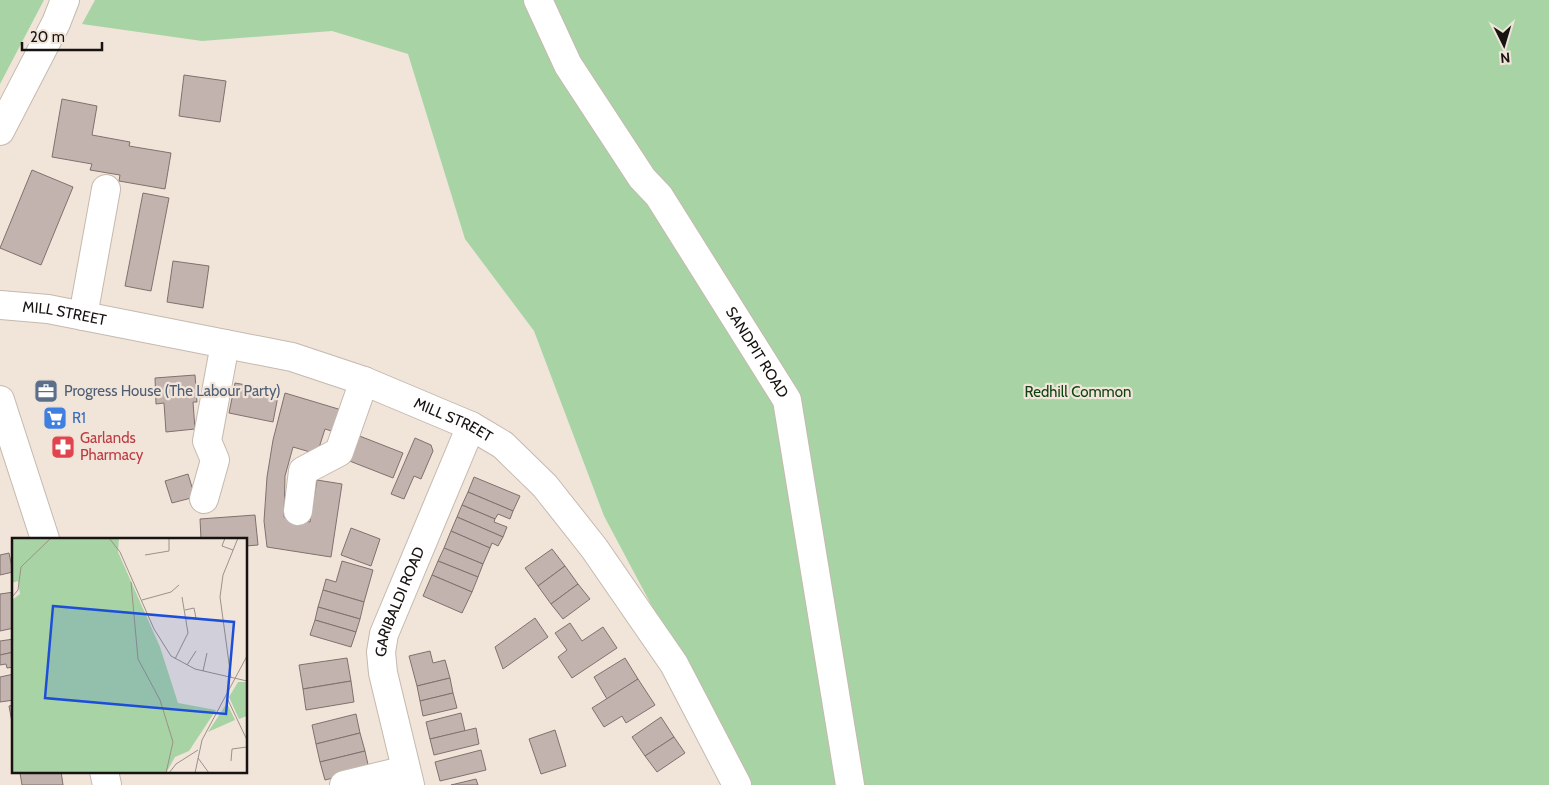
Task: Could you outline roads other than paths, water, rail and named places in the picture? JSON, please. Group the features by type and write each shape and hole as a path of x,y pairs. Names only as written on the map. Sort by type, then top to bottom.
{"street":[{"path":"0,131 56,23 65,0"},
{"name":"SANDPIT ROAD","path":"538,0 568,65 642,178 659,196 787,400 850,785"},
{"path":"83,316 106,190"},
{"name":"MILL STREET","path":"0,305 48,309 292,357 364,381 471,426 503,445 545,486 594,548 674,664 737,785"},
{"path":"204,499 216,460 207,441 226,344"},
{"path":"298,511 303,470 339,452 364,381"},
{"path":"0,400 45,538"},
{"name":"GARIBALDI ROAD","path":"408,778 384,673 381,652 382,643 384,634 471,426"},
{"path":"104,772 107,785"},
{"path":"344,785 408,778"}],"place":[{"name":"Progress House (The Labour Party)","path":"46,391"},
{"name":"R1","path":"55,418"},
{"name":"Garlands Pharmacy","path":"63,447"}],"park label":[{"name":"Redhill Common","path":"1078,392"}]}
